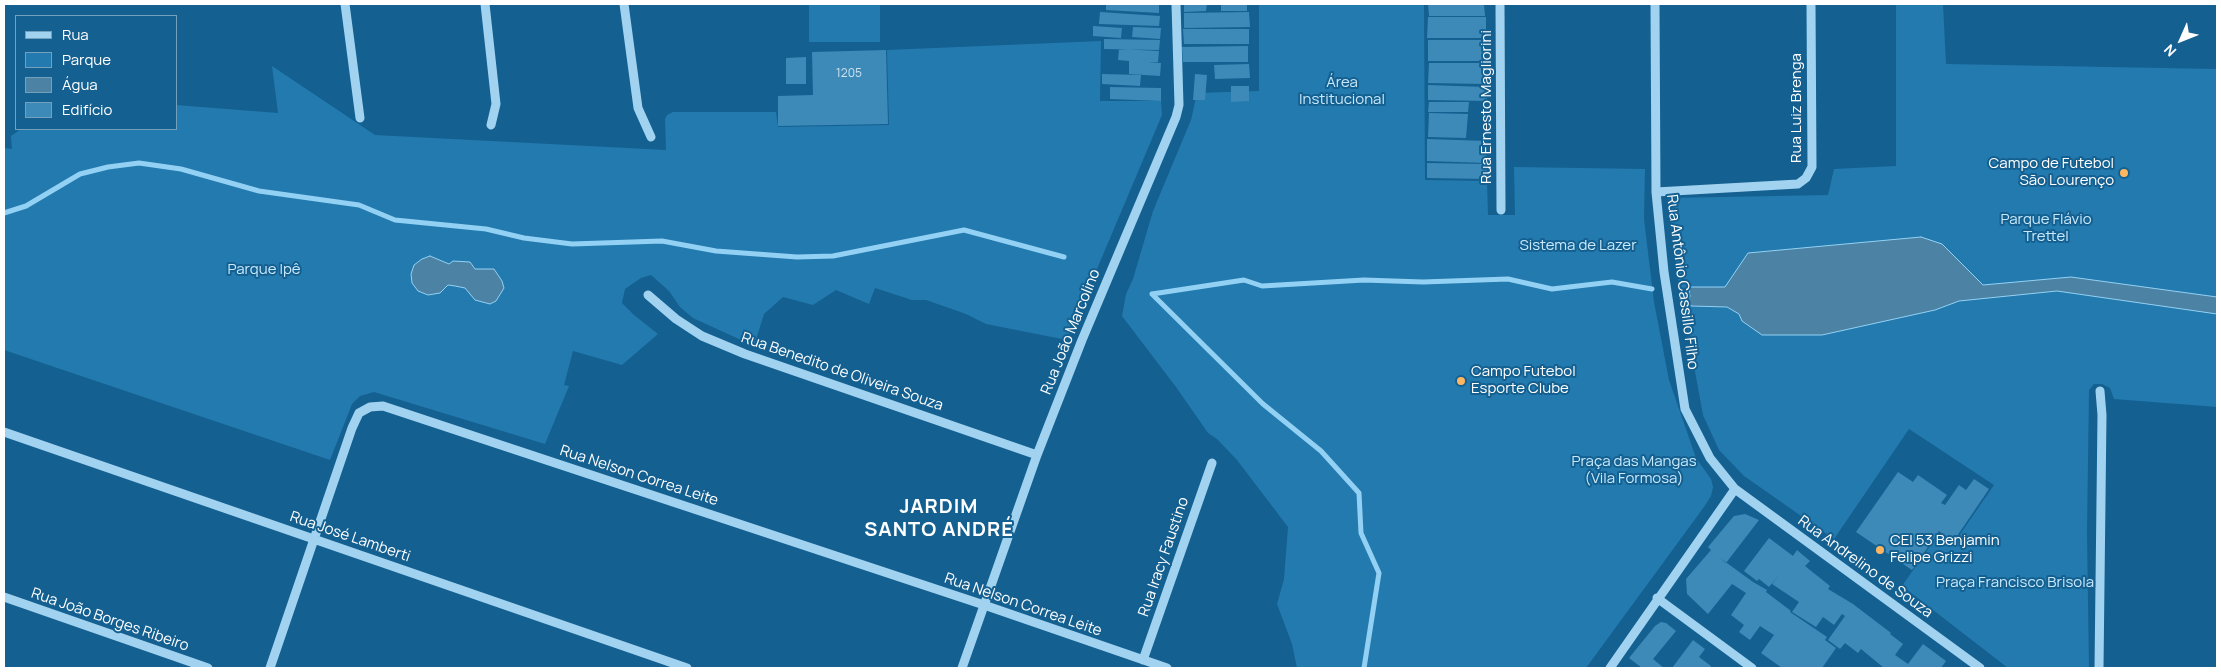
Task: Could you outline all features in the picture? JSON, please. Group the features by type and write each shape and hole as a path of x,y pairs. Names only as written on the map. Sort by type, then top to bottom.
{"street":[{"path":"345,4 360,118"},
{"path":"485,4 496,104 491,125"},
{"path":"624,4 638,108 651,137"},
{"name":"Rua João Marcolino","path":"962,668 1037,455 1082,340 1176,117 1179,105 1176,4"},
{"name":"Rua Ernesto Magliorini","path":"1500,4 1501,210"},
{"name":"Rua Antônio Cassillo Filho","path":"1654,4 1656,192 1664,272 1685,409 1710,458 1735,489"},
{"name":"Rua Luiz Brenga","path":"1656,192 1798,184 1806,178 1812,167 1811,4"},
{"name":"Rua Benedito de Oliveira Souza","path":"648,295 676,319 702,336 745,354 1037,455"},
{"path":"2099,668 2102,415 2100,391"},
{"name":"Rua Nelson Correa Leite","path":"270,668 352,428 359,413 370,407 383,406 984,605 1167,668"},
{"name":"Rua José Lamberti","path":"4,432 687,668"},
{"name":"Rua Iracy Faustino","path":"1143,660 1212,463"},
{"path":"1610,668 1657,598 1735,489"},
{"name":"Rua Andrelino de Souza","path":"1735,489 1980,668"},
{"name":"Rua João Borges Ribeiro","path":"4,597 208,668"},
{"path":"1657,598 1752,668"}],"green space":[{"path":"809,4 880,4 880,42 809,42"},
{"path":"1259,4 1424,4 1425,180 1487,181 1488,215 1515,215 1514,167 1645,169 1644,219 1654,302 1669,380 1696,458 1711,479 1713,487 1711,496 1704,507 1586,668 1297,668 1292,644 1277,604 1284,579 1288,527 1237,460 1217,439 1208,433 1122,316 1126,294 1133,279 1153,211 1191,120 1197,93 1259,91"},
{"name":"Parque Flávio Trettel","path":"1896,4 1943,4 1946,64 2217,69 2217,407 2114,399 2110,388 2102,384 2094,384 2089,390 2087,533 2089,668 2008,668 1902,586 1939,533 1954,543 1994,485 1909,429 1834,539 1744,476 1719,450 1703,415 1676,268 1668,198 1828,195 1834,169 1896,166"},
{"name":"Parque Ipê","path":"1101,41 1100,101 1161,101 1162,115 1067,340 986,324 966,314 926,300 912,300 875,288 869,304 836,290 813,305 783,297 764,314 754,346 693,318 680,307 669,291 651,275 641,278 625,289 622,303 658,334 622,365 573,351 564,385 569,386 545,444 374,392 360,396 352,404 330,460 4,350 4,148 12,149 11,136 20,130 178,130 178,105 278,113 272,66 375,135 666,150 665,119 667,115 673,112 776,112 778,127 889,125 887,50"}],"water":[{"path":"1921,237 1942,244 1983,285 2071,277 2217,297 2217,314 2057,291 1959,301 1935,310 1822,335 1762,335 1742,321 1739,314 1727,307 1691,306 1688,300 1690,287 1725,287 1748,253"},
{"path":"430,256 449,264 453,261 470,262 475,269 494,269 504,288 496,301 490,304 475,300 465,288 455,286 448,285 440,293 428,295 418,291 412,283 411,274 414,265"}],"building":[{"path":"1106,4 1159,4 1159,13 1106,10"},
{"path":"1184,4 1207,4 1206,11 1184,12"},
{"path":"1221,4 1247,4 1247,11 1221,11"},
{"path":"1428,4 1484,4 1485,16 1429,16"},
{"path":"1100,12 1160,16 1159,26 1099,24"},
{"path":"1249,12 1250,27 1184,28 1184,13"},
{"path":"1428,17 1486,17 1486,38 1427,38"},
{"path":"1093,26 1122,28 1121,38 1093,36"},
{"path":"1133,27 1161,28 1160,39 1132,37"},
{"path":"1183,29 1249,29 1249,44 1184,44"},
{"path":"1104,39 1160,40 1159,50 1104,49"},
{"path":"1428,40 1486,40 1486,61 1428,61"},
{"path":"1248,46 1248,62 1183,62 1182,47"},
{"path":"1119,49 1159,51 1158,62 1148,62 1161,63 1160,76 1129,74 1129,61 1118,60"},
{"path":"886,50 888,124 778,126 778,96 813,95 812,52"},
{"path":"806,57 806,84 786,84 786,58"},
{"path":"1429,63 1486,63 1485,84 1428,83"},
{"path":"1249,64 1250,78 1215,79 1214,65"},
{"path":"1102,74 1141,75 1140,86 1102,84"},
{"path":"1195,74 1207,75 1205,100 1193,100"},
{"path":"1428,85 1487,87 1487,101 1428,100"},
{"path":"1231,86 1249,86 1249,101 1231,102"},
{"path":"1110,87 1161,88 1161,101 1110,99"},
{"path":"1429,102 1469,102 1468,112 1428,112"},
{"path":"1429,113 1468,114 1466,138 1428,137"},
{"path":"1427,139 1487,141 1486,163 1427,161"},
{"path":"1427,163 1487,164 1487,179 1427,178"},
{"path":"1898,472 1913,482 1918,475 1947,495 1941,503 1945,505 1959,485 1966,490 1974,479 1989,489 1953,542 1939,531 1912,570 1856,532"},
{"path":"1745,514 1759,520 1726,563 1767,590 1766,592 1790,612 1827,637 1825,640 1836,648 1822,668 1782,668 1761,653 1774,635 1760,626 1750,640 1739,632 1744,625 1731,615 1746,593 1732,584 1708,614 1687,594 1686,579 1711,550 1708,547 1734,516"},
{"path":"1769,538 1793,556 1797,550 1810,561 1805,566 1830,586 1828,589 1853,604 1903,644 1895,655 1908,664 1923,644 1946,661 1941,668 1884,668 1861,649 1858,653 1845,643 1840,649 1828,640 1845,616 1842,614 1834,625 1823,617 1816,627 1792,612 1799,602 1772,584 1780,574 1769,587 1744,571"},
{"path":"1661,622 1666,623 1676,631 1653,659 1664,668 1642,668 1629,658 1655,626"},
{"path":"1693,640 1705,649 1699,657 1711,666 1710,668 1672,668"}],"waterway":[{"path":"4,213 26,206 80,174 108,167 139,163 181,169 259,191 359,205 395,220 486,229 524,238 572,244 662,241 716,251 797,257 833,256 964,230 1064,257"},
{"path":"1152,294 1244,280 1262,286 1364,280 1423,282 1508,279 1552,289 1612,282 1652,289"},
{"path":"1152,294 1263,404 1321,451 1359,493 1361,533 1379,573 1364,668"},
{"path":"1683,295 1688,296"}],"place":[{"name":"Campo de Futebol São Lourenço","path":"2124,173"},
{"name":"Campo Futebol Esporte Clube","path":"1461,381"},
{"name":"CEI 53 Benjamin Felipe Grizzi","path":"1880,550"}],"district":[{"name":"JARDIM SANTO ANDRÉ","path":"939,518"}],"park label":[{"name":"Área Institucional","path":"1342,92"},
{"name":"Sistema de Lazer","path":"1578,246"},
{"name":"Praça das Mangas (Vila Formosa)","path":"1634,470"},
{"name":"Praça Francisco Brisola","path":"2015,583"}]}
